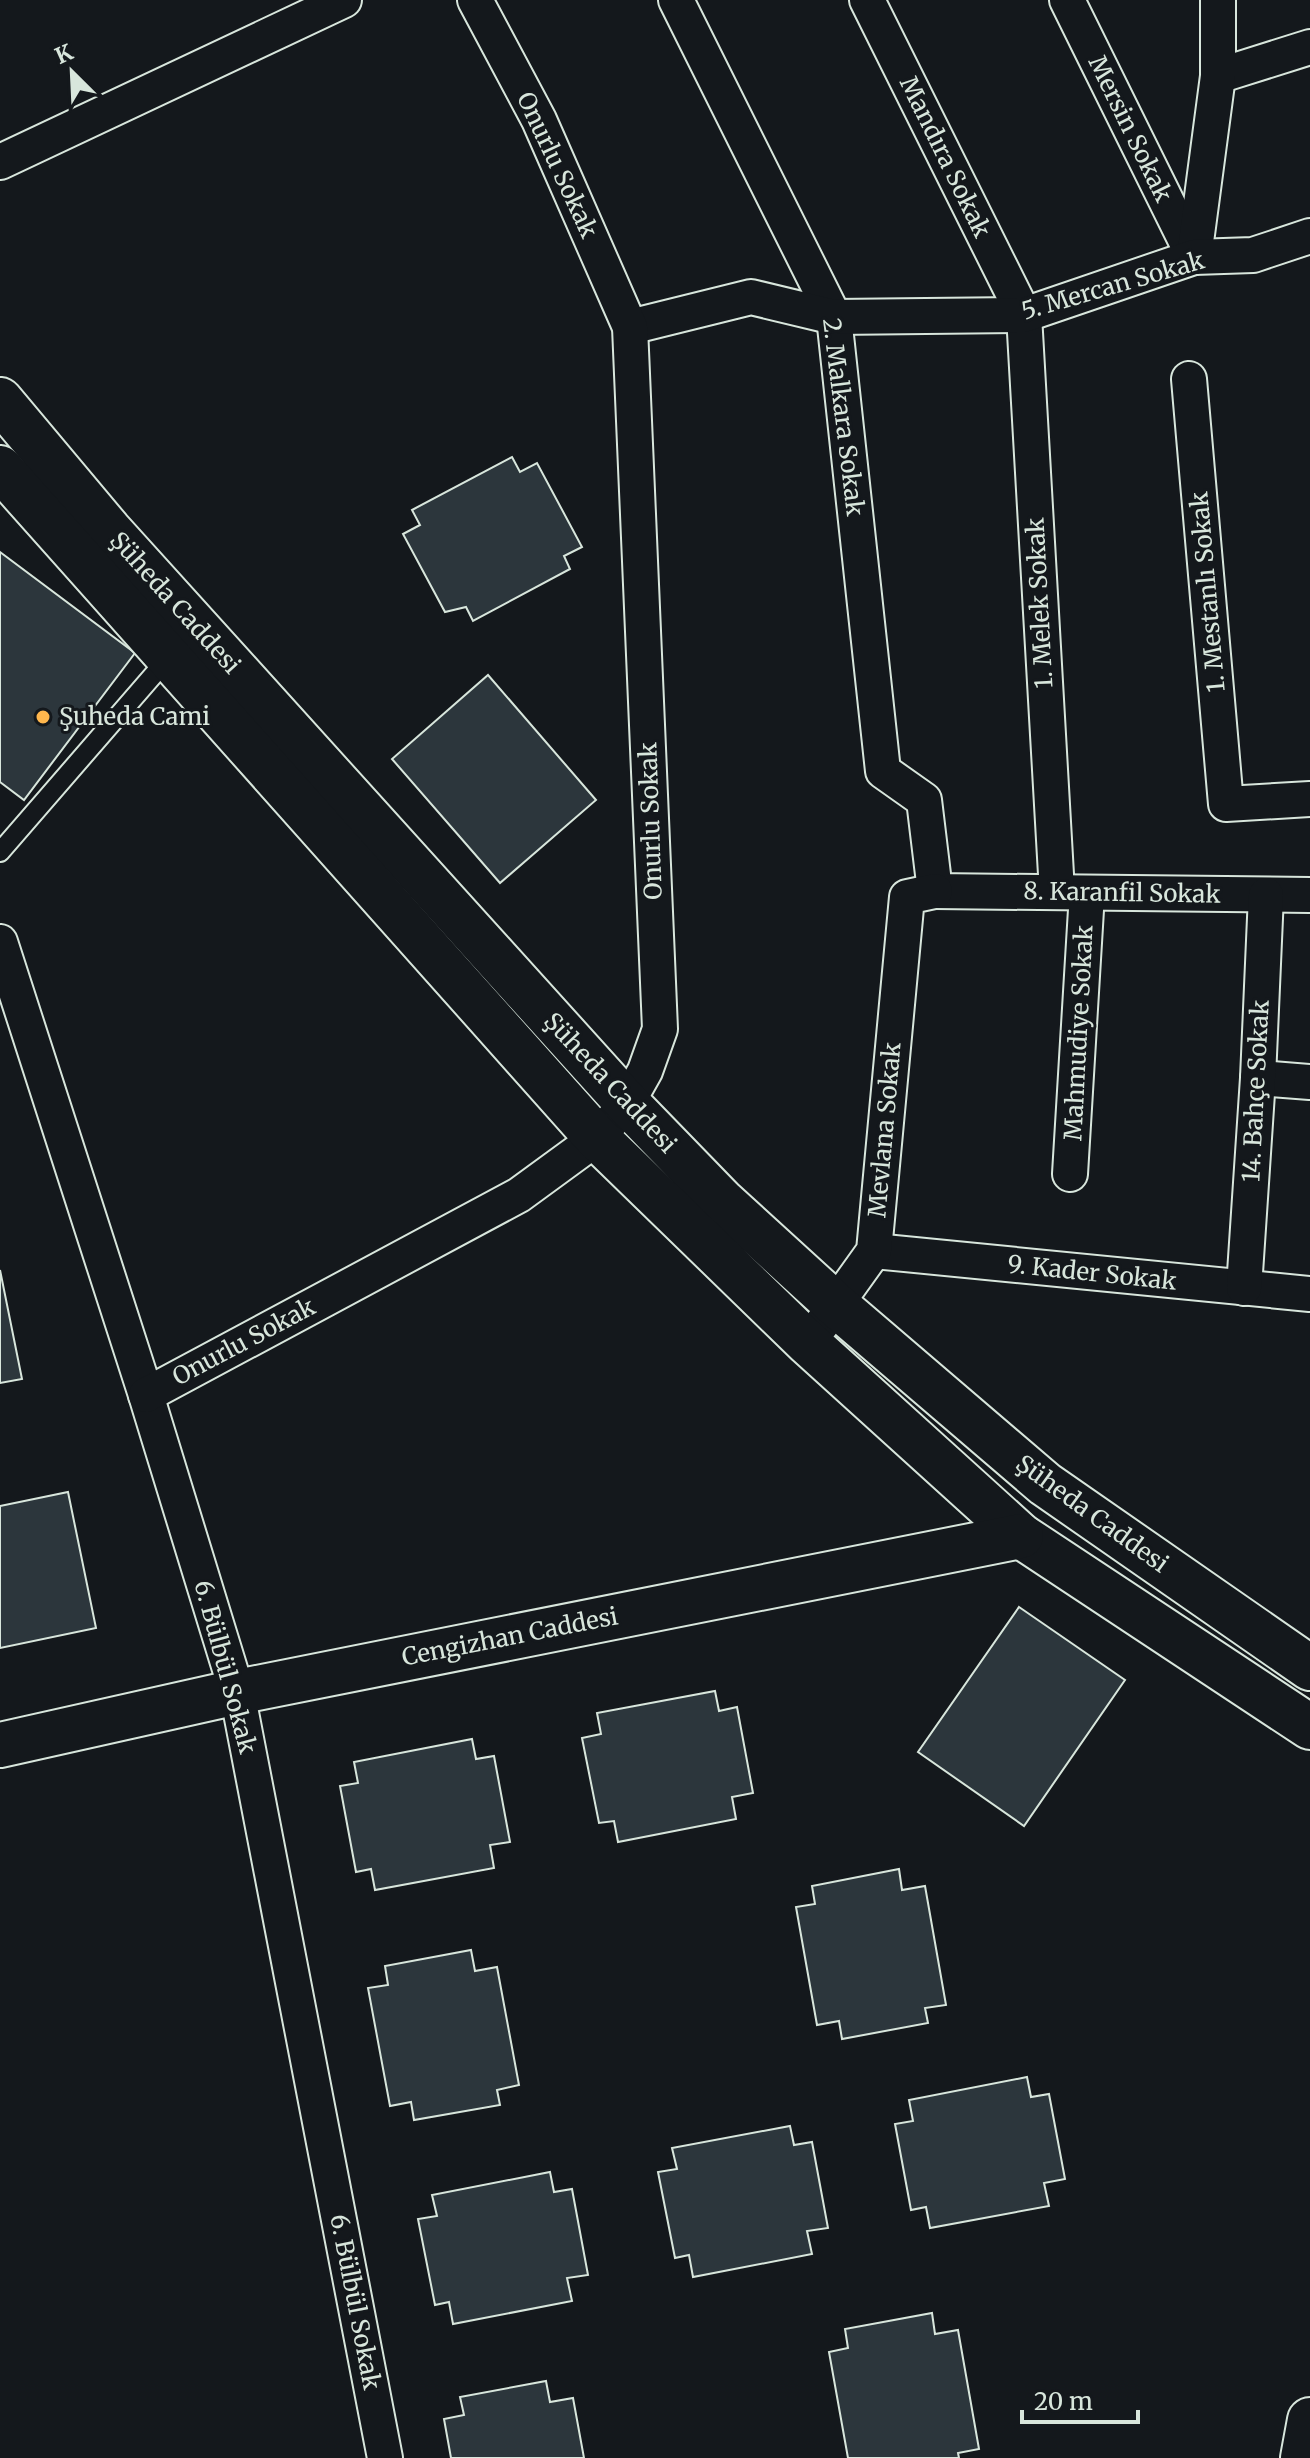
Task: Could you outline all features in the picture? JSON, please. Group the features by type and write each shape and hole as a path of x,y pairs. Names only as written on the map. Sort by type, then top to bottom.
{"main road":[{"name":"Şüheda Caddesi","path":"0,400 109,530 627,1103 722,1201 836,1305 1045,1484 1310,1668"},
{"name":"Şüheda Caddesi","path":"0,468 597,1138 808,1343 1021,1536 1310,1727"},
{"name":"Cengizhan Caddesi","path":"0,1745 237,1692 1021,1536"},
{"path":"1303,2458 1310,2420"}],"street":[{"path":"0,162 344,0"},
{"name":"Onurlu Sokak","path":"146,1395 519,1195 597,1138 627,1103 645,1071 660,1029 630,327 539,120 475,0"},
{"name":"2. Malkara Sokak","path":"676,0 834,317 883,771 924,800 921,894"},
{"name":"Mandıra Sokak","path":"867,0 1024,315"},
{"name":"Mersin Sokak","path":"1067,0 1194,257"},
{"path":"1194,257 1218,76 1218,0"},
{"path":"1218,76 1310,47"},
{"name":"5. Mercan Sokak","path":"630,327 751,297 834,317 1024,315 1194,257 1253,255 1310,236"},
{"name":"1. Melek Sokak","path":"1024,315 1072,892"},
{"name":"1. Mestanlı Sokak","path":"1189,379 1226,804 1310,799"},
{"name":"Mahmudiye Sokak","path":"1070,1174 1072,892"},
{"name":"8. Karanfil Sokak","path":"921,894 1310,895"},
{"name":"Mevlana Sokak","path":"808,1343 874,1251 921,894"},
{"name":"14. Bahçe Sokak","path":"1244,1288 1266,895"},
{"name":"6. Bülbül Sokak","path":"0,942 146,1395 237,1692 385,2458"},
{"path":"1258,1078 1310,1082"},
{"name":"9. Kader Sokak","path":"874,1251 1310,1294"}],"lane":[{"path":"0,852 169,657"}],"building":[{"path":"512,457 520,472 537,463 582,547 564,556 570,569 473,621 466,607 445,612 403,534 420,525 412,510"},
{"name":"Şuheda Cami","path":"0,552 135,653 24,800 0,782"},
{"path":"488,675 596,800 500,883 392,759"},
{"path":"0,1270 22,1379 0,1383"},
{"path":"68,1492 96,1628 0,1648 0,1506"},
{"path":"1019,1607 1125,1680 1024,1826 918,1752"},
{"path":"715,1691 719,1711 737,1707 753,1793 732,1797 736,1819 618,1842 614,1821 599,1823 582,1738 601,1734 597,1713"},
{"path":"472,1739 476,1759 494,1756 510,1842 490,1845 494,1868 375,1890 371,1869 356,1872 340,1786 358,1783 354,1762"},
{"path":"899,1869 902,1890 925,1886 946,2005 925,2008 928,2023 842,2039 839,2021 817,2025 796,1907 815,1904 812,1886"},
{"path":"471,1950 475,1971 497,1967 519,2085 497,2090 500,2105 414,2120 411,2102 390,2106 368,1988 388,1985 385,1966"},
{"path":"1027,2077 1031,2097 1049,2094 1065,2179 1044,2183 1049,2206 930,2228 926,2207 911,2210 895,2124 913,2121 909,2100"},
{"path":"790,2126 794,2145 812,2142 828,2228 807,2231 812,2254 693,2277 689,2255 675,2258 658,2172 677,2169 672,2148"},
{"path":"550,2172 554,2192 572,2189 588,2275 567,2278 572,2301 453,2324 449,2302 435,2305 418,2219 437,2216 432,2195"},
{"path":"932,2313 935,2334 958,2330 979,2449 958,2453 959,2458 848,2458 829,2352 848,2348 845,2329"},
{"path":"546,2381 550,2402 573,2398 584,2458 451,2458 444,2419 464,2415 460,2397"}],"place":[{"name":"Şuheda Cami","path":"43,717"}]}
